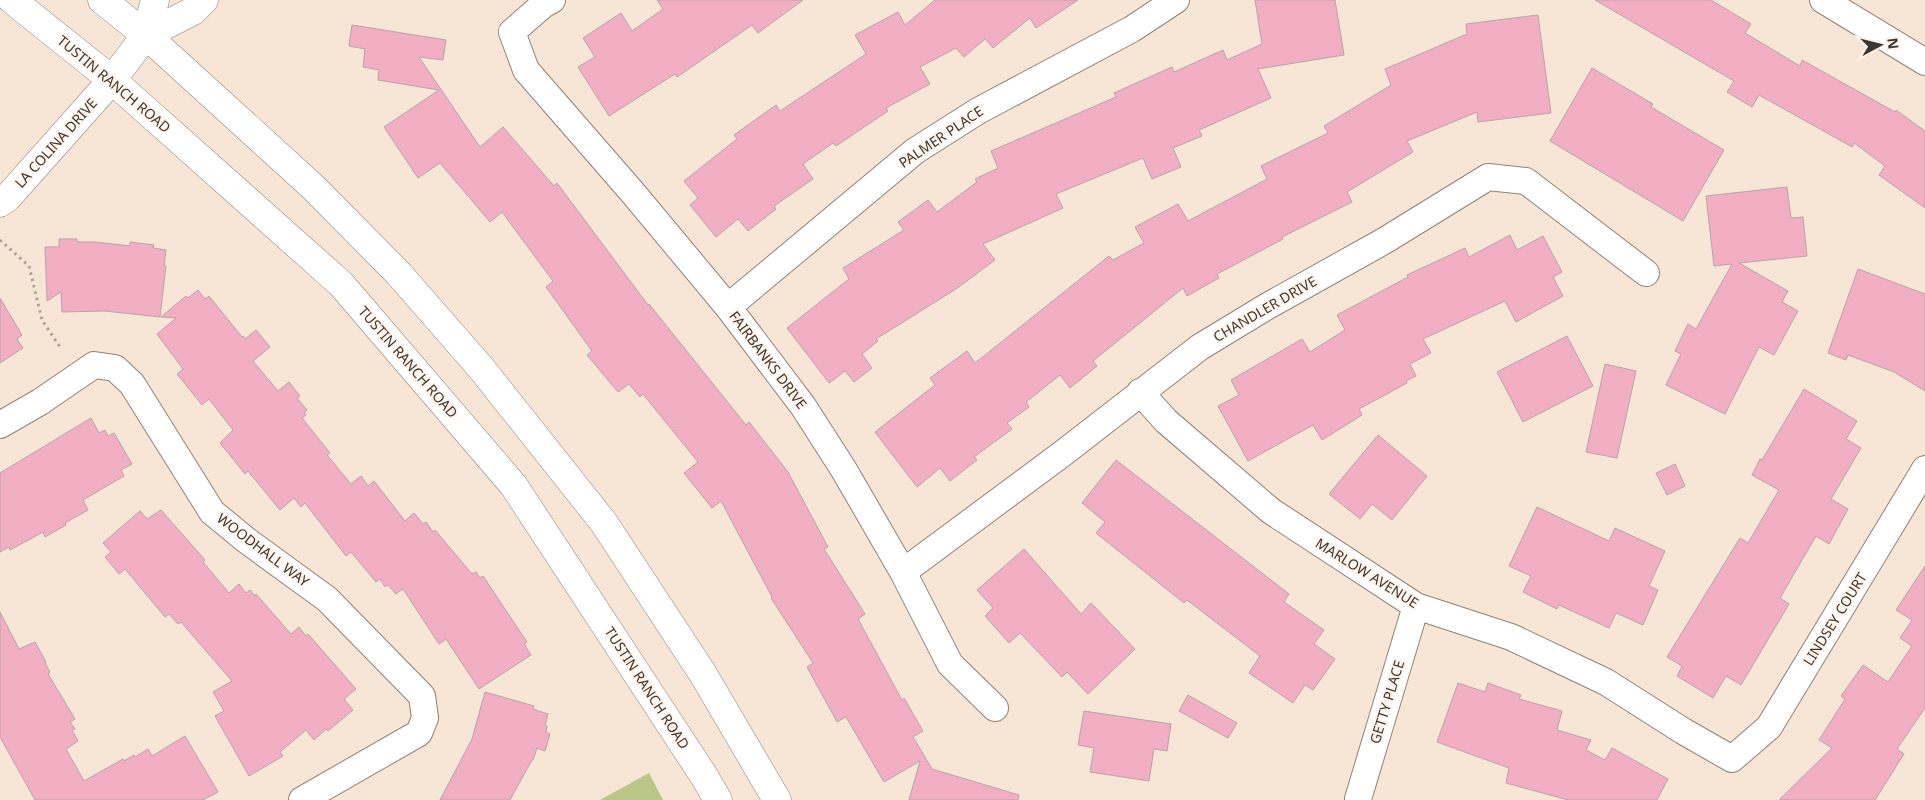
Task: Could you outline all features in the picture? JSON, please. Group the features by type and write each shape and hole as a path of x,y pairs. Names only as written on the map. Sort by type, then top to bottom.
{"main road":[{"name":"TUSTIN RANCH ROAD","path":"12,0 112,80 341,284 514,486 718,800"},
{"path":"102,0 146,35 313,187 399,274 481,368 604,523 703,674 777,800"},
{"name":"LA COLINA DRIVE","path":"0,203 8,197 112,80 146,35 156,0"},
{"name":"LA COLINA DRIVE","path":"146,35 194,11 204,0"}],"street":[{"name":"FAIRBANKS DRIVE","path":"552,0 543,5 512,32 526,70 633,193 728,307 803,406 844,470 903,572 950,664 994,708"},
{"name":"PALMER PLACE","path":"728,307 915,151 978,111 1132,29 1176,0"},
{"path":"1823,0 1925,62"},
{"name":"CHANDLER DRIVE","path":"903,572 1062,454 1140,392 1200,348 1266,307 1384,241 1488,176 1526,181 1646,273"},
{"name":"WOODHALL WAY","path":"0,425 40,402 94,366 115,368 132,384 212,512 246,540 327,599 422,696 425,718 419,733 302,800"},
{"name":"MARLOW AVENUE","path":"1140,392 1166,422 1271,511 1416,606 1511,637 1606,682 1683,731 1732,759"},
{"name":"LINDSEY COURT","path":"1732,759 1769,728 1925,469"},
{"name":"GETTY PLACE","path":"1356,800 1416,606"}],"path":[{"path":"0,240 29,266 42,320 60,347"}],"green space":[{"path":"649,773 663,800 600,800"}],"building":[{"path":"657,0 803,0 758,33 752,25 677,77 675,74 609,116 578,67 595,57 583,38 621,13 632,31 663,9"},
{"path":"935,0 1078,0 1036,28 1030,18 993,48 985,39 964,57 956,48 920,67 930,84 886,108 888,111 836,146 833,143 803,164 813,179 774,206 776,209 748,231 738,219 716,237 690,205 698,198 684,181 737,139 734,135 776,105 780,111 866,54 855,35 898,12 905,25"},
{"path":"1255,0 1335,0 1344,55 1258,69 1271,98 1199,130 1202,136 1173,148 1181,167 1152,179 1143,158 1056,194 1063,208 983,244 995,260 956,289 876,339 878,341 862,354 872,368 854,382 845,371 829,383 787,328 849,279 843,268 904,230 898,222 928,200 937,212 977,182 975,179 998,168 991,151 1116,97 1114,93 1172,67 1174,72 1223,50 1227,60 1262,44"},
{"path":"1595,0 1711,0 1751,24 1745,33 1800,66 1802,60 1895,112 1896,110 1925,131 1925,208 1879,175 1885,166 1854,143 1852,147 1759,95 1752,107 1727,92 1734,81"},
{"path":"1538,15 1551,113 1478,122 1477,112 1407,141 1413,152 1347,192 1352,202 1282,237 1283,239 1217,274 1219,278 1187,296 1183,288 1093,361 1097,366 1070,388 1060,375 1026,402 1029,407 1007,423 1012,429 974,457 977,460 950,481 940,468 917,487 875,432 935,385 930,378 967,351 975,363 1109,256 1113,260 1144,243 1135,227 1178,204 1188,221 1267,179 1261,166 1328,133 1324,126 1391,85 1385,69 1467,34 1466,24"},
{"path":"352,25 446,40 443,60 419,57 480,147 503,127 554,186 557,183 648,305 746,425 749,422 788,472 828,547 824,549 865,614 858,619 902,700 904,698 923,731 913,737 932,769 1019,795 1018,800 909,800 920,761 884,782 846,717 837,722 807,667 813,663 771,598 721,501 712,508 684,473 698,462 643,394 640,397 629,384 618,392 587,355 592,351 546,287 553,281 502,212 490,222 440,163 418,178 384,127 439,90 378,80 379,70 363,67 365,49 349,46"},
{"path":"1592,68 1653,104 1651,107 1724,150 1683,221 1550,141"},
{"path":"1787,187 1791,218 1803,217 1807,256 1739,263 1788,291 1782,302 1798,311 1774,355 1759,347 1725,414 1666,385 1681,354 1675,351 1688,324 1696,329 1732,264 1714,266 1706,196"},
{"path":"1510,235 1517,250 1543,236 1562,272 1553,277 1563,296 1516,322 1505,301 1423,339 1431,353 1410,364 1416,376 1406,381 1407,383 1359,409 1362,415 1322,440 1313,425 1248,461 1218,406 1239,395 1231,380 1302,339 1310,352 1345,330 1337,315 1408,277 1407,275 1465,248 1469,257"},
{"path":"59,239 77,239 77,242 130,246 130,242 154,245 153,248 166,250 160,317 105,311 62,312 61,292 47,301 45,247 59,247"},
{"path":"1858,269 1925,294 1925,391 1894,372 1848,355 1846,360 1828,353"},
{"path":"198,290 205,299 209,296 242,337 245,339 256,330 270,347 253,361 278,391 289,382 300,396 297,398 307,410 304,413 306,415 302,418 330,453 327,455 351,484 361,476 368,486 374,481 405,521 414,513 423,524 426,522 433,532 435,530 472,574 476,572 480,578 483,576 527,642 524,644 531,655 479,689 446,639 439,644 403,589 396,594 388,585 385,587 380,579 376,582 351,552 346,556 305,503 301,507 294,498 280,510 248,471 245,474 220,443 233,430 209,399 202,405 177,374 183,369 157,334 176,318 161,317 186,296 188,298"},
{"path":"0,298 22,335 17,339 23,348 0,363"},
{"path":"1567,336 1593,386 1523,422 1497,372"},
{"path":"1605,364 1636,371 1617,458 1586,452"},
{"path":"1804,389 1857,421 1846,439 1861,448 1831,499 1848,509 1829,544 1816,536 1780,598 1789,604 1741,685 1726,676 1713,698 1677,676 1682,666 1667,657 1740,538 1748,543 1779,490 1752,475"},
{"path":"91,418 99,433 105,430 108,436 114,433 132,464 121,470 124,476 83,500 88,510 65,523 66,525 45,537 43,532 10,550 9,547 0,552 0,473"},
{"path":"1378,435 1427,476 1392,520 1372,504 1360,519 1329,494"},
{"path":"1116,460 1289,594 1284,602 1324,630 1314,644 1335,659 1313,690 1305,685 1293,703 1249,673 1260,656 1187,600 1184,603 1096,533 1105,522 1082,503"},
{"path":"1675,464 1685,486 1667,495 1656,473"},
{"path":"1537,507 1609,541 1615,528 1665,551 1649,586 1658,590 1643,625 1616,613 1609,628 1559,605 1557,609 1523,592 1531,576 1509,566"},
{"path":"161,510 205,560 203,562 229,593 239,584 246,593 250,590 255,596 256,594 291,634 299,627 306,636 308,634 356,689 344,699 353,710 328,731 326,729 314,740 306,730 280,752 283,756 249,776 215,716 224,711 213,692 232,681 181,622 178,624 169,614 165,617 125,569 119,574 105,557 111,552 103,543 140,511 147,519"},
{"path":"1024,549 1081,614 1091,603 1135,649 1088,694 1067,672 1062,677 1020,633 1009,643 985,616 993,608 977,590"},
{"path":"1925,566 1925,708 1897,749 1904,754 1875,800 1779,800 1832,748 1819,740 1845,699 1841,696 1863,665 1888,682 1912,646 1900,638 1912,620 1896,610"},
{"path":"0,612 19,649 35,642 46,662 50,672 48,674 75,719 70,722 75,729 72,730 78,741 66,749 84,781 123,759 124,761 134,755 135,757 148,749 152,756 185,736 218,792 203,800 35,800 0,737"},
{"path":"1458,683 1485,692 1488,683 1521,695 1519,699 1562,711 1557,730 1591,740 1586,750 1605,760 1612,748 1668,779 1657,800 1568,800 1506,783 1509,768 1437,742"},
{"path":"485,692 534,706 533,709 548,714 545,725 547,726 546,732 550,734 545,751 537,748 533,760 510,800 440,800 472,739"},
{"path":"1188,695 1237,723 1228,738 1179,711"},
{"path":"1084,711 1171,724 1167,751 1154,749 1149,781 1090,772 1094,748 1078,745"}]}
